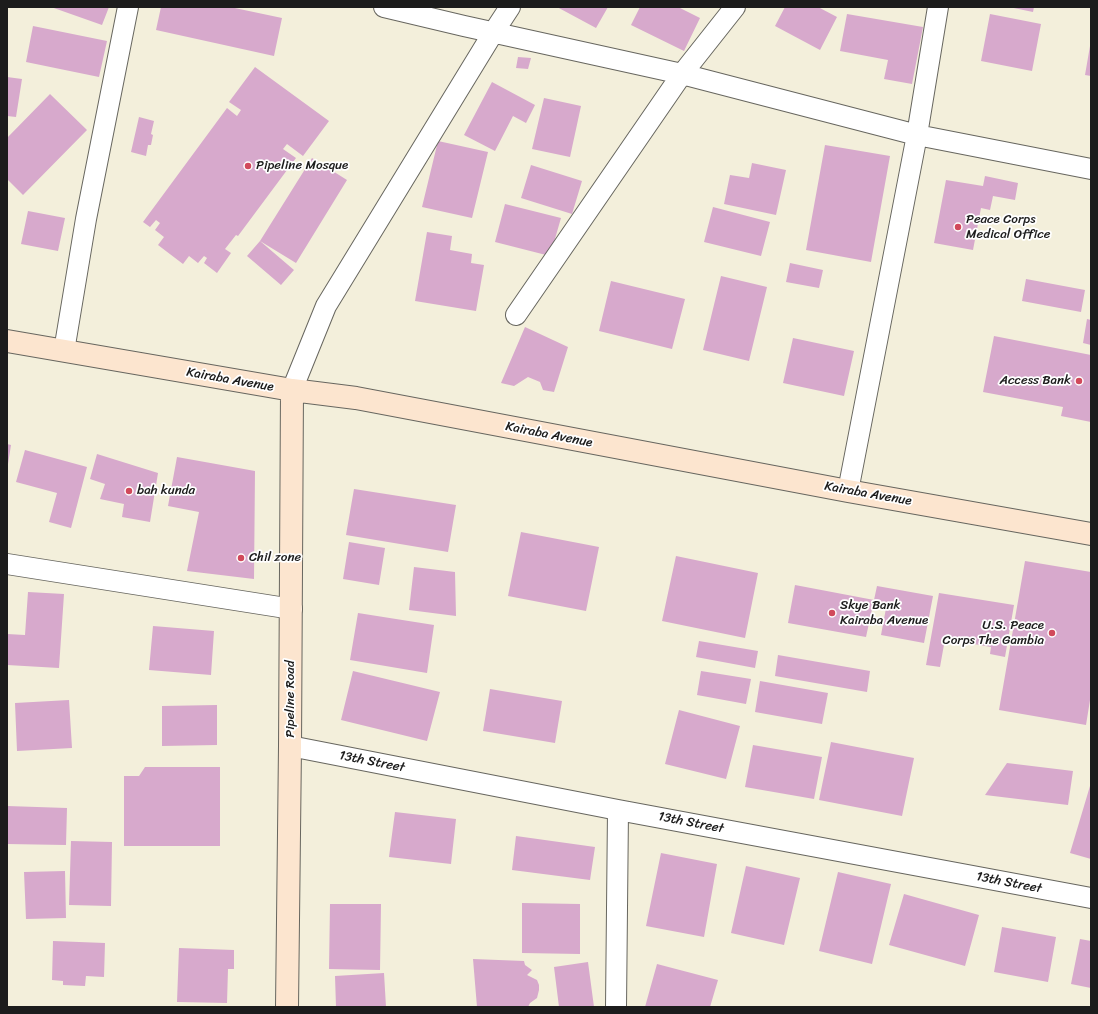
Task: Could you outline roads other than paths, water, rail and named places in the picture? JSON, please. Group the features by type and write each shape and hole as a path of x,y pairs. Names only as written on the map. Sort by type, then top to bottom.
{"street":[{"path":"64,351 86,219 128,7"},
{"path":"384,7 493,33 682,74 917,135 1091,169"},
{"path":"292,390 326,306 510,7"},
{"path":"516,315 682,74 735,7"},
{"path":"848,491 917,135 938,7"},
{"name":"Kairaba Avenue","path":"7,341 292,390 356,398 848,491 1091,534"},
{"name":"Pipeline Road","path":"287,1007 292,609 292,390"},
{"path":"7,564 292,609"},
{"name":"13th Street","path":"290,746 618,810 1091,898"},
{"path":"616,1007 618,810"}],"place":[{"name":"Pipeline Mosque","path":"248,166"},
{"name":"Peace Corps Medical Office","path":"958,227"},
{"name":"Access Bank","path":"1079,381"},
{"name":"bah kunda","path":"129,491"},
{"name":"Chil zone","path":"241,558"},
{"name":"Skye Bank Kairaba Avenue","path":"832,613"},
{"name":"U.S. Peace Corps The Gambia","path":"1052,633"}]}
